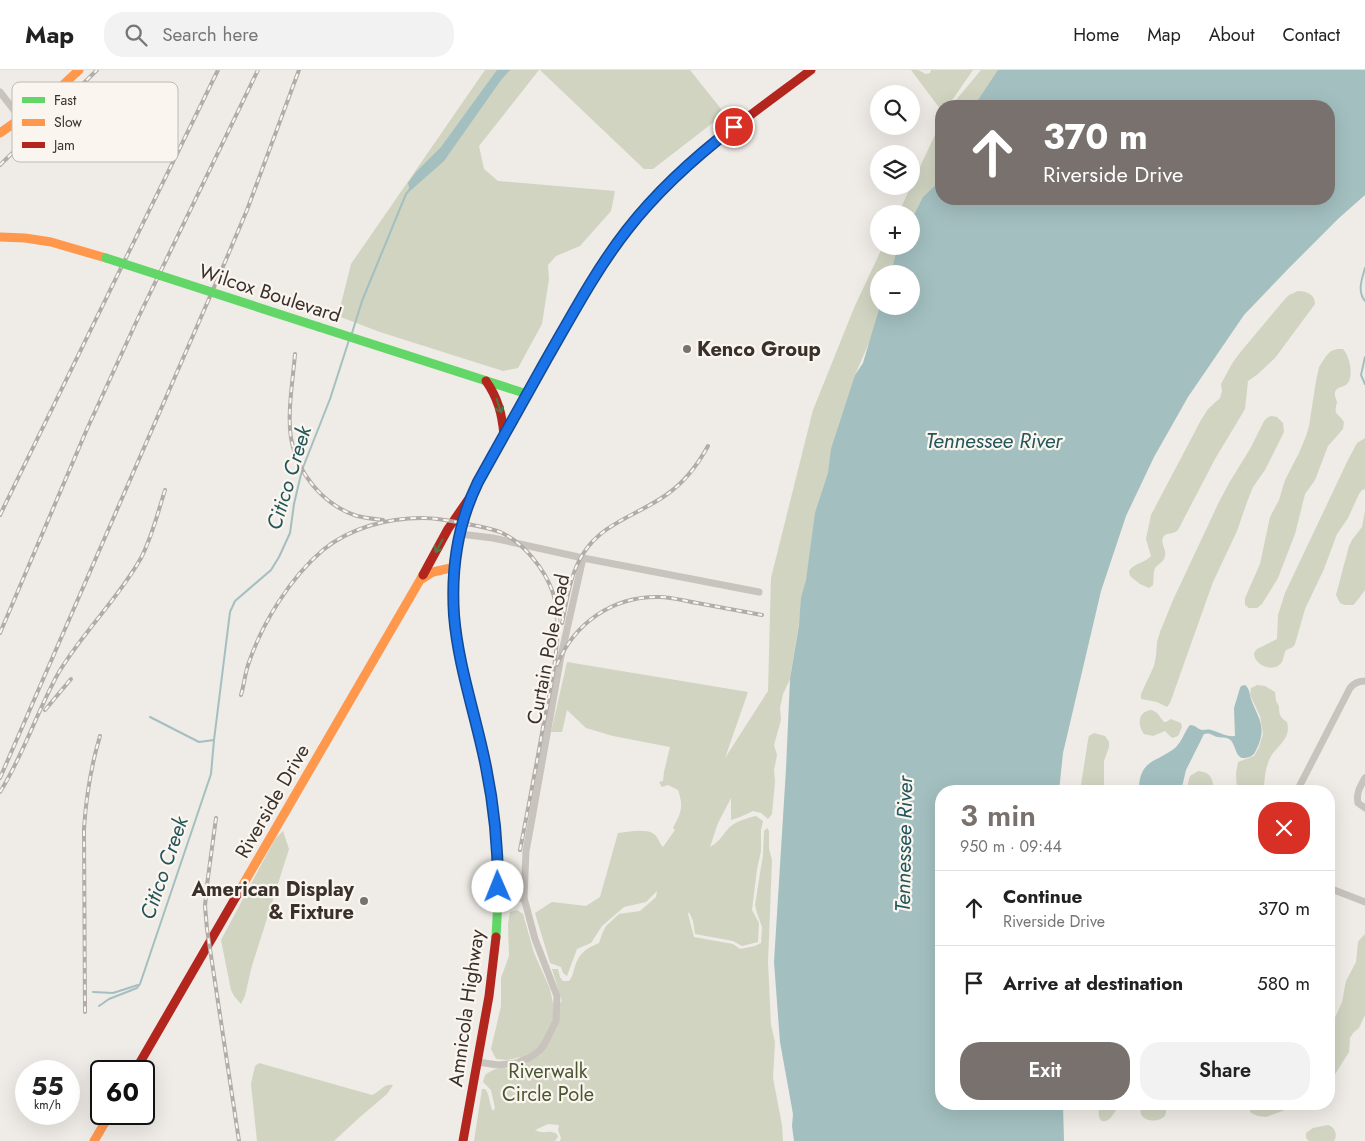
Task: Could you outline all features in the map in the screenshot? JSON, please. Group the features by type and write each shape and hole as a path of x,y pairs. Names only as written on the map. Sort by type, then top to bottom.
{"main road":[{"path":"66,82 78,70"},
{"path":"460,534 474,490 592,280 615,246 641,213 701,153 811,70"},
{"path":"0,134 12,125"},
{"name":"Wilcox Boulevard","path":"0,237 51,242 106,258 527,394"},
{"path":"486,381 495,394 500,408 504,435"},
{"name":"Riverside Drive","path":"141,1060 420,581 448,529 474,490"},
{"name":"Amnicola Highway","path":"460,534 453,598 456,628 492,802 496,837 498,900 492,984 463,1141"},
{"path":"420,581 433,572 455,567"},
{"path":"94,1141 103,1125"}],"street":[{"path":"0,92 12,107"},
{"path":"460,534 493,538 583,558"},
{"name":"Curtain Pole Road","path":"478,1062 498,1065 516,1063 529,1058 539,1051 556,1021 557,996 535,939 524,898 526,851 561,656 583,558 759,592"},
{"path":"1300,785 1350,688 1357,682 1365,682"},
{"path":"1365,778 1357,793 1357,798 1358,803 1365,808"},
{"path":"1335,890 1365,902"},
{"path":"498,900 524,898"}],"green space":[{"path":"485,70 539,70 479,146 484,169 498,181 615,191 611,211 580,246 556,256 548,265 549,279 542,324 518,368 503,371 380,332 338,316 351,264"},
{"path":"540,70 690,70 721,109 719,118 653,169 644,169"},
{"path":"911,70 918,70 926,74 930,73 931,70 973,70 952,100 935,100 935,102"},
{"path":"981,70 1016,70 995,100 956,100"},
{"path":"935,135 935,195 920,229 920,205 902,205 907,195 920,195 920,167"},
{"path":"879,255 908,255 904,265 874,265"},
{"name":"Riverwalk Circle Pole","path":"870,274 870,315 881,315 855,375 806,580 790,679 783,694 780,708 781,720 774,745 777,755 774,770 772,814 768,819 761,813 753,811 731,820 731,798 718,823 710,847 730,827 744,819 756,816 763,821 761,851 752,910 759,923 758,942 742,946 733,941 695,934 693,921 689,912 688,914 694,937 733,944 740,949 761,943 762,927 755,905 763,855 764,831 767,828 769,831 769,849 772,860 768,962 771,1025 775,1042 773,1078 782,1125 783,1141 560,1141 559,1125 548,1124 535,1130 557,1134 558,1137 555,1141 474,1141 482,1089 487,1091 493,1111 495,1108 491,1090 483,1082 485,1075 498,1069 505,1068 512,1071 521,1057 507,1060 496,1059 491,1049 501,1006 501,978 509,956 508,924 510,912 517,910 523,914 534,953 550,989 553,1012 562,1001 552,969 558,969 563,981 569,981 581,954 599,943 606,926 619,914 640,911 656,897 657,891 646,902 624,907 602,926 591,943 577,949 567,976 563,973 561,967 550,963 535,913 552,902 586,906 600,897 618,833 651,832 663,847 675,830 673,828 681,810 678,790 668,785 662,787 659,782 663,781 670,747 613,736 586,728 567,710 562,732 551,732 567,662 748,692 725,758 768,691 771,578 813,410 854,308"},
{"path":"1298,291 1310,294 1315,304 1275,358 1248,381 1245,409 1215,459 1178,530 1165,535 1163,539 1165,556 1155,568 1153,585 1149,588 1140,584 1130,576 1129,571 1151,556 1146,539 1151,515 1201,420 1208,409 1220,398 1221,384 1233,362 1285,299"},
{"path":"1343,349 1345,352 1351,372 1347,384 1337,389 1335,393 1337,402 1336,412 1344,422 1343,429 1328,446 1315,480 1305,494 1295,534 1278,578 1262,604 1257,608 1249,608 1245,605 1245,598 1260,564 1270,517 1279,500 1285,480 1299,453 1309,426 1319,367 1331,351"},
{"path":"1271,416 1277,417 1283,423 1284,432 1265,470 1253,487 1237,531 1213,582 1170,703 1167,707 1157,702 1141,699 1141,694 1154,666 1160,632 1173,600 1229,483 1250,449 1264,421"},
{"path":"1365,438 1365,489 1359,494 1348,518 1337,534 1324,569 1305,609 1295,644 1286,650 1279,665 1271,668 1263,666 1257,660 1254,653 1257,649 1277,639 1278,615 1285,593 1347,462 1357,443"},
{"path":"1365,511 1365,590 1353,605 1345,605 1340,603 1336,595 1349,546 1362,527"},
{"path":"1257,685 1265,686 1275,692 1280,716 1287,722 1288,728 1285,738 1269,760 1264,785 1237,785 1238,762 1254,756 1263,734 1260,716 1250,695 1251,688"},
{"path":"1152,710 1164,722 1171,719 1181,723 1182,727 1178,736 1172,738 1165,731 1153,736 1144,734 1140,726 1141,715"},
{"path":"1094,733 1105,736 1109,742 1104,761 1104,785 1081,785 1089,736"},
{"path":"1198,771 1206,773 1209,775 1213,785 1188,785 1190,776"},
{"path":"283,831 289,849 241,1004 231,990 221,940 275,839"},
{"path":"1365,934 1365,1015 1359,1028 1350,1038 1349,1052 1335,1074 1335,1018 1342,1002 1346,981 1356,962 1358,942"},
{"path":"259,1063 372,1095 385,1086 393,1085 387,1094 334,1141 257,1141 251,1084 255,1066"},
{"path":"1099,1110 1116,1110 1108,1120 1102,1121 1099,1116"},
{"path":"1250,1110 1285,1110 1266,1117 1251,1113"},
{"path":"1140,1111 1166,1111 1161,1119 1150,1120 1145,1119"},
{"path":"1328,1125 1335,1132 1334,1141 1309,1141 1306,1138 1306,1133 1313,1128"}],"water":[{"path":"497,70 510,70 444,161 410,191 408,183 416,172 441,147"},
{"name":"Tennessee River","path":"998,70 1365,70 1365,195 1339,218 1244,315 1188,397 1154,457 1126,516 1101,591 1063,753 1060,785 935,785 935,1110 1063,1110 1064,1141 794,1141 793,1114 780,1042 774,962 790,679 799,625 801,598 806,580 815,513 828,473 831,449 855,375 863,363 877,315 920,315 920,265 893,265 896,255 920,255 919,205 923,197 935,186 935,205 1335,205 1335,100 978,100"},
{"path":"1245,685 1249,690 1261,727 1261,739 1255,753 1249,757 1241,757 1229,739 1204,734 1186,770 1182,785 1140,785 1145,767 1175,748 1190,725 1202,730 1235,736 1234,708 1241,686"}],"waterway":[{"name":"Citico Creek","path":"352,333 362,301 406,194 411,188"},
{"path":"1365,268 1361,289 1365,301"},
{"name":"Citico Creek","path":"99,1006 109,999 137,988 140,984 211,774 230,612 235,601 271,570 290,533 302,470 330,399 349,340"},
{"path":"1365,357 1361,375 1365,384"},
{"path":"150,717 199,742 214,740"},
{"name":"Citico Creek","path":"93,992 113,993 138,985"}],"railway":[{"path":"85,82 97,70"},
{"path":"178,152 218,70"},
{"path":"0,633 87,429 139,316 258,70"},
{"path":"0,778 247,210 299,70"},
{"path":"0,165 12,153"},
{"path":"0,515 173,162"},
{"path":"295,354 290,429 294,451 299,463 313,486 333,504 357,516 383,520"},
{"path":"562,623 575,570 591,543 610,527 673,490 690,473 708,446"},
{"path":"0,792 9,778 44,702 68,657 122,587 141,558 152,533 165,490"},
{"path":"241,695 248,666 270,616 299,574 323,550 334,542 357,530 382,522 409,518 444,520 500,532 517,542 539,566 553,593 556,607 557,641 555,660 520,850"},
{"path":"557,665 564,650 585,625 597,615 626,601 642,598 669,598 762,615"},
{"path":"45,710 71,679"},
{"path":"85,1012 84,829 89,782 100,736"},
{"path":"216,818 205,906 239,1141"}],"traffic: fast":[{"path":"106,258 319,327"},
{"path":"319,327 527,394"},
{"path":"496,937 498,895 493,809 486,767 467,688 457,634 454,580 459,537 468,507 480,479 503,438"}],"traffic: slow":[{"path":"66,82 79,70"},
{"path":"0,133 12,124"},
{"path":"0,237 51,242 106,258"},
{"path":"503,438 598,271"},
{"path":"422,579 433,572 455,567"},
{"path":"237,895 423,575"},
{"path":"94,1141 103,1125"}],"traffic: jam":[{"path":"598,271 633,222 678,175 721,138 811,70"},
{"path":"486,381 499,406 504,435"},
{"path":"423,575 448,529 470,497"},
{"path":"141,1060 237,895"},
{"path":"463,1141 489,996 496,937"}],"place":[{"name":"Kenco Group","path":"687,349"},
{"name":"American Display & Fixture","path":"364,901"}],"route":[{"path":"498,887 496,837 492,802 457,639 454,616 455,567 460,534 469,501 581,297 603,262 641,213 662,190 701,153 734,127"}]}
